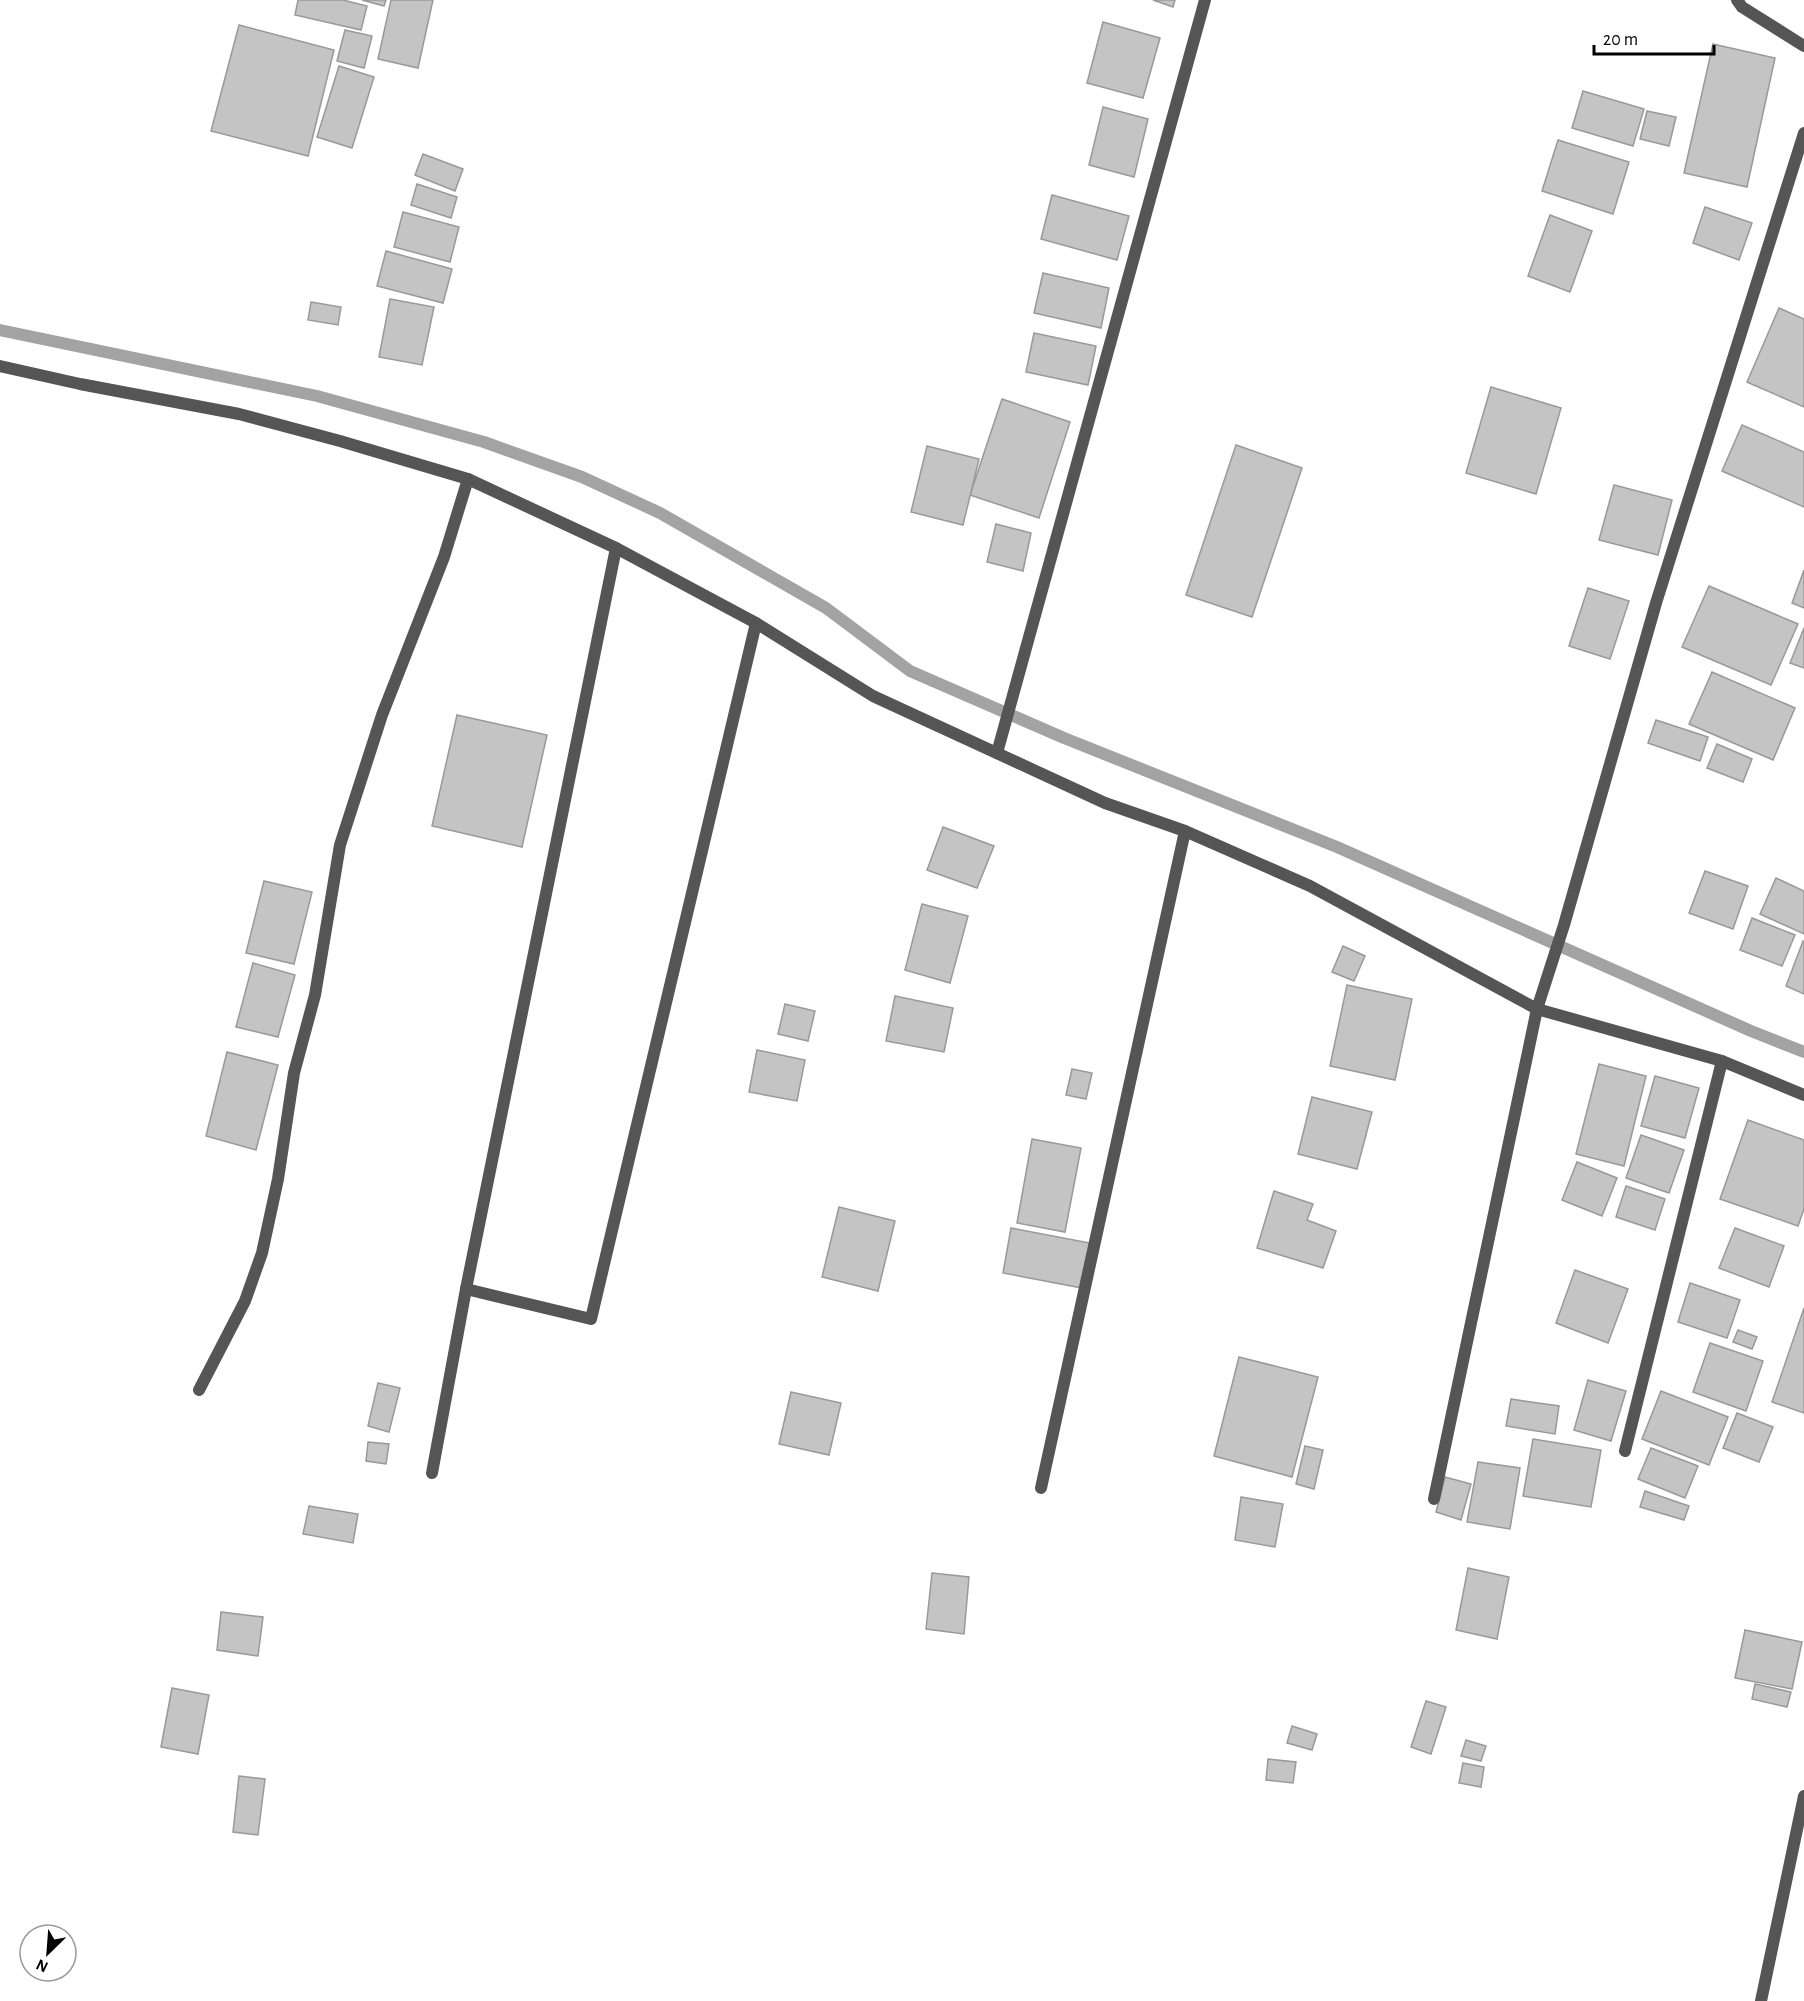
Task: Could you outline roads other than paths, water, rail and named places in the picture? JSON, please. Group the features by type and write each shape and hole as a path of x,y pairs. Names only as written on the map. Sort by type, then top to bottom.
{"street":[{"path":"998,753 1205,0"},
{"path":"1737,0 1742,7 1804,46"},
{"path":"1434,1499 1537,1009 1564,925 1656,603 1804,133"},
{"path":"0,366 80,384 239,414 468,479 616,548 756,623 873,696 1105,803 1185,831 1310,886 1537,1009 1722,1061 1804,1095"},
{"path":"199,1390 245,1301 262,1253 278,1179 294,1073 315,995 340,845 382,715 444,556 468,479"},
{"path":"432,1473 465,1289 616,548"},
{"path":"465,1289 591,1318 756,623"},
{"path":"1041,1488 1185,831"},
{"path":"1624,1450 1722,1061"},
{"path":"1761,2001 1804,1796"}],"waterway":[{"path":"0,330 317,396 484,442 582,477 660,513 826,608 910,671 1064,738 1337,847 1751,1031 1804,1052"}]}
